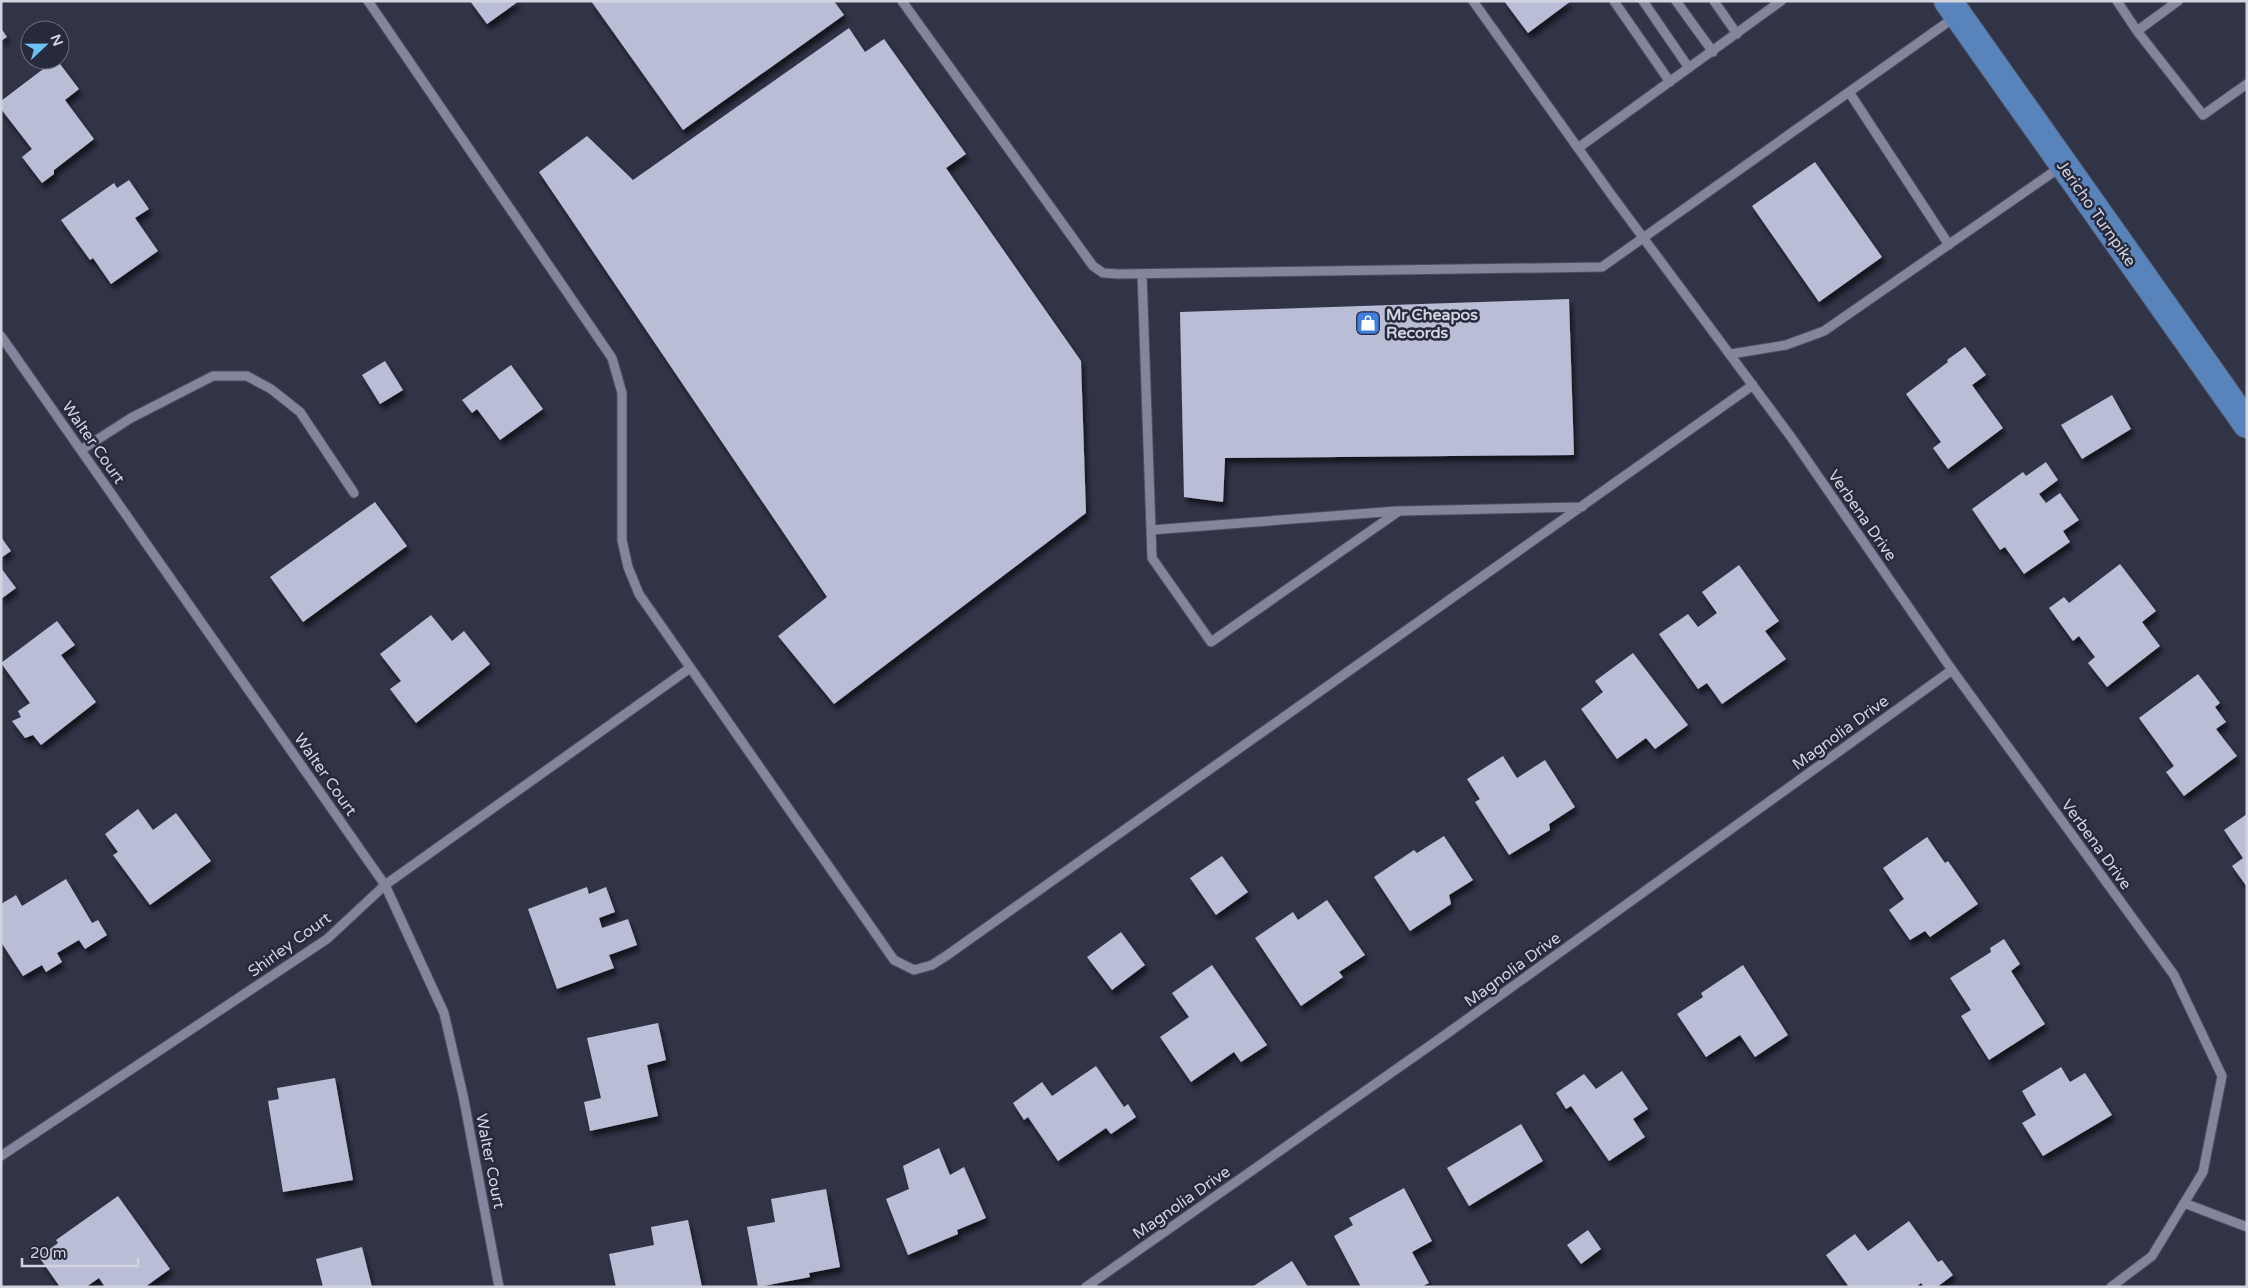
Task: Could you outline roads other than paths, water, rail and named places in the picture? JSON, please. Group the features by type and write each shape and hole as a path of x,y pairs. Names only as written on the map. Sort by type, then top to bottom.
{"main road":[{"name":"Jericho Turnpike","path":"1953,8 2247,424"}],"street":[{"path":"368,1 612,358 622,393 622,540 628,567 639,594 894,960 914,970 932,966 1754,385"},
{"path":"902,1 1093,266 1103,273 1142,274 1602,267 1849,92 1953,8"},
{"name":"Verbena Drive","path":"1473,1 1578,148 1754,385 1952,670 2174,975 2222,1076 2203,1172 2152,1256 2111,1287"},
{"path":"1614,1 1670,82"},
{"path":"1643,1 1689,68"},
{"path":"1676,1 1713,52"},
{"path":"1714,1 1737,34"},
{"path":"1578,148 1781,1"},
{"path":"2117,1 2137,31 2203,115 2247,84"},
{"path":"2137,31 2178,1"},
{"path":"1849,92 1949,245"},
{"path":"1731,354 1786,345 1824,331 2064,165"},
{"path":"1142,274 1152,558 1211,642 1399,511"},
{"name":"Walter Court","path":"1,336 385,885 444,1013 463,1095 499,1287"},
{"path":"81,450 131,418 213,376 247,376 271,389 300,412 354,493"},
{"path":"1151,530 1399,511 1582,507"},
{"name":"Shirley Court","path":"1,1156 327,939 385,885 690,668"},
{"name":"Magnolia Drive","path":"1086,1287 1453,1029 1952,670"},
{"path":"2184,1203 2247,1227"}],"place":[{"name":"Mr Cheapos Records","path":"1368,323"}]}
